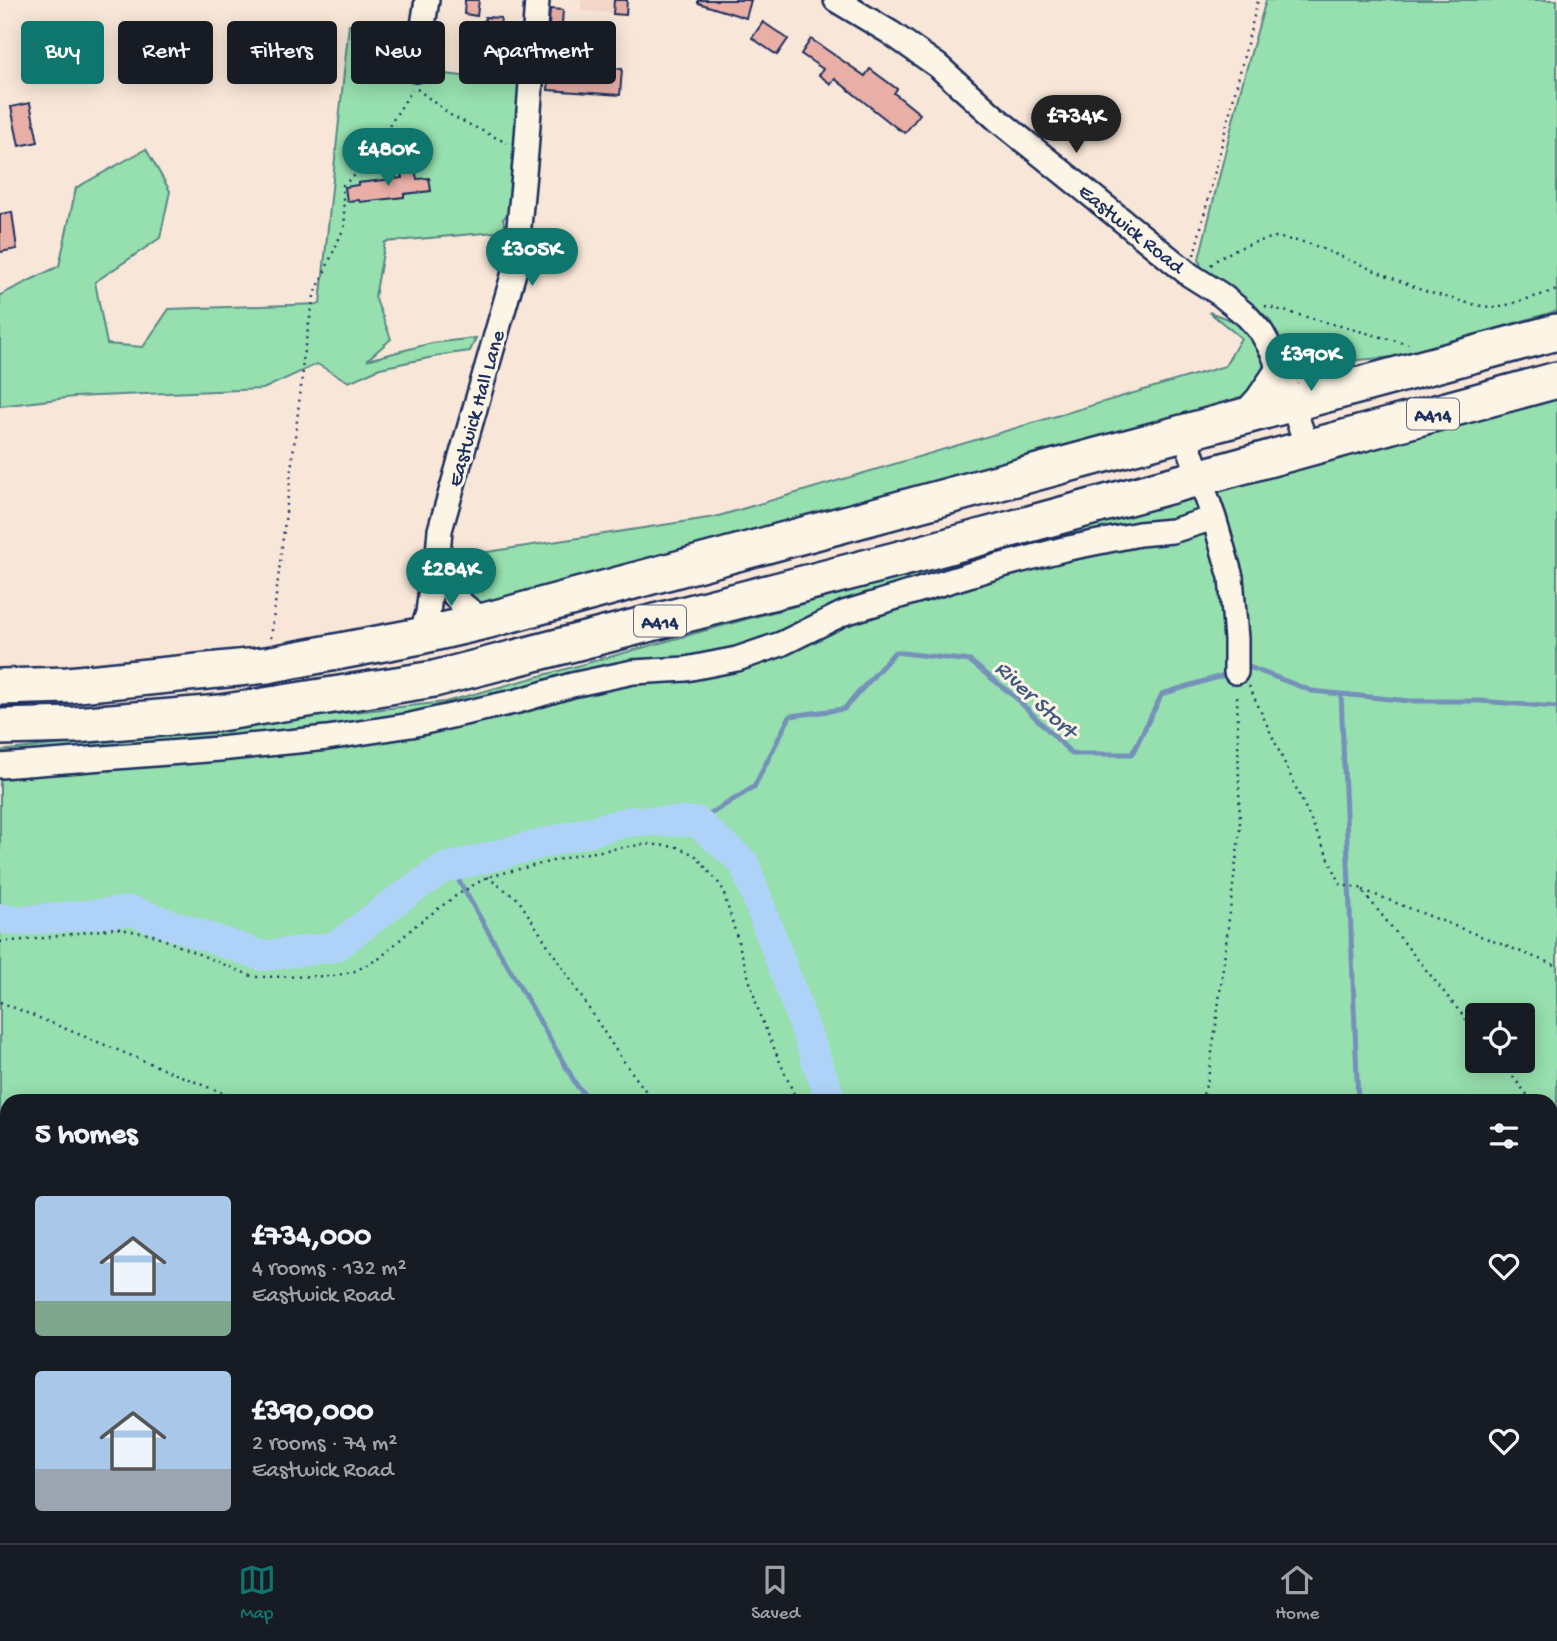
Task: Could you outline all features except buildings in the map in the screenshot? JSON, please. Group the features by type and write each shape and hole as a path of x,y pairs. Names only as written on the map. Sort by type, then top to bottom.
{"highway":[{"name":"A414","path":"0,687 68,685 267,666 420,636 485,621 1557,332"},
{"name":"A414","path":"0,727 75,725 220,713 434,679 910,556 1557,380"}],"street":[{"path":"424,21 428,0"},
{"name":"Eastwick Hall Lane","path":"420,636 428,612 432,579 437,565 440,530 515,269 537,0"},
{"name":"Eastwick Road","path":"836,0 891,33 938,66 998,120 1254,324 1273,353 1308,448"},
{"path":"1241,417 1279,368 1329,377 1379,380"},
{"path":"1184,433 1214,518 1231,577 1242,676"},
{"path":"0,766 219,749 339,736 411,725 633,672 686,668 737,659 781,643 844,612 995,567 1077,546 1139,534 1172,531 1214,518"},
{"path":"437,565 459,601 485,621"}],"path":[{"path":"1194,277 1258,0"},
{"path":"267,666 302,362 314,296 345,225 342,186 361,170 415,87 452,116 526,152"},
{"path":"1194,277 1236,249 1275,237 1308,243 1424,291 1475,305 1497,308 1557,290"},
{"path":"1259,305 1418,347"},
{"path":"1242,676 1340,885 1360,888 1557,966"},
{"path":"1203,1094 1216,1025 1240,829 1242,676"},
{"path":"0,942 115,928 153,935 254,977 334,976 355,971 380,958 416,925 487,877 582,854 647,844 677,848 695,855 722,887 760,1016 794,1094"},
{"path":"487,877 518,899 617,1052 648,1094"},
{"path":"1360,888 1465,1017"},
{"path":"0,1002 225,1094"},
{"path":"1510,1073 1527,1094"}],"shaded area":[{"path":"574,0 626,0 626,14 581,11 581,1"}],"green space":[{"path":"1266,0 1557,0 1557,311 1395,357 1334,362 1293,351 1276,336 1270,320 1234,288 1202,271 1199,259 1241,88"},
{"path":"349,24 351,84 445,84 445,74 459,76 459,84 520,84 521,138 512,209 503,219 506,231 385,242 375,297 391,339 367,360 432,343 476,338 470,351 380,368 349,382 317,364 263,389 74,397 0,406 0,295 59,266 76,188 146,149 170,191 160,238 95,282 107,344 143,347 169,309 320,304"},
{"path":"1209,312 1244,325 1264,356 1262,378 1251,393 1182,419 486,607 467,594 447,565 481,553 715,517 1225,366 1241,338"},
{"path":"1557,397 1557,1094 0,1094 0,751 445,702"}],"waterway":[{"name":"River Stort","path":"697,822 754,787 790,716 844,709 895,652 970,661 1015,697 1072,754 1132,754 1162,694 1231,673"},
{"name":"River Stort","path":"1244,669 1249,667 1312,691 1409,701 1480,701 1557,707"},
{"path":"1341,694 1358,1094"},
{"path":"0,918 18,921 132,911 262,956 335,947 442,869 631,821 697,822 744,863 828,1094"},
{"path":"451,867 577,1086 584,1094"}]}
